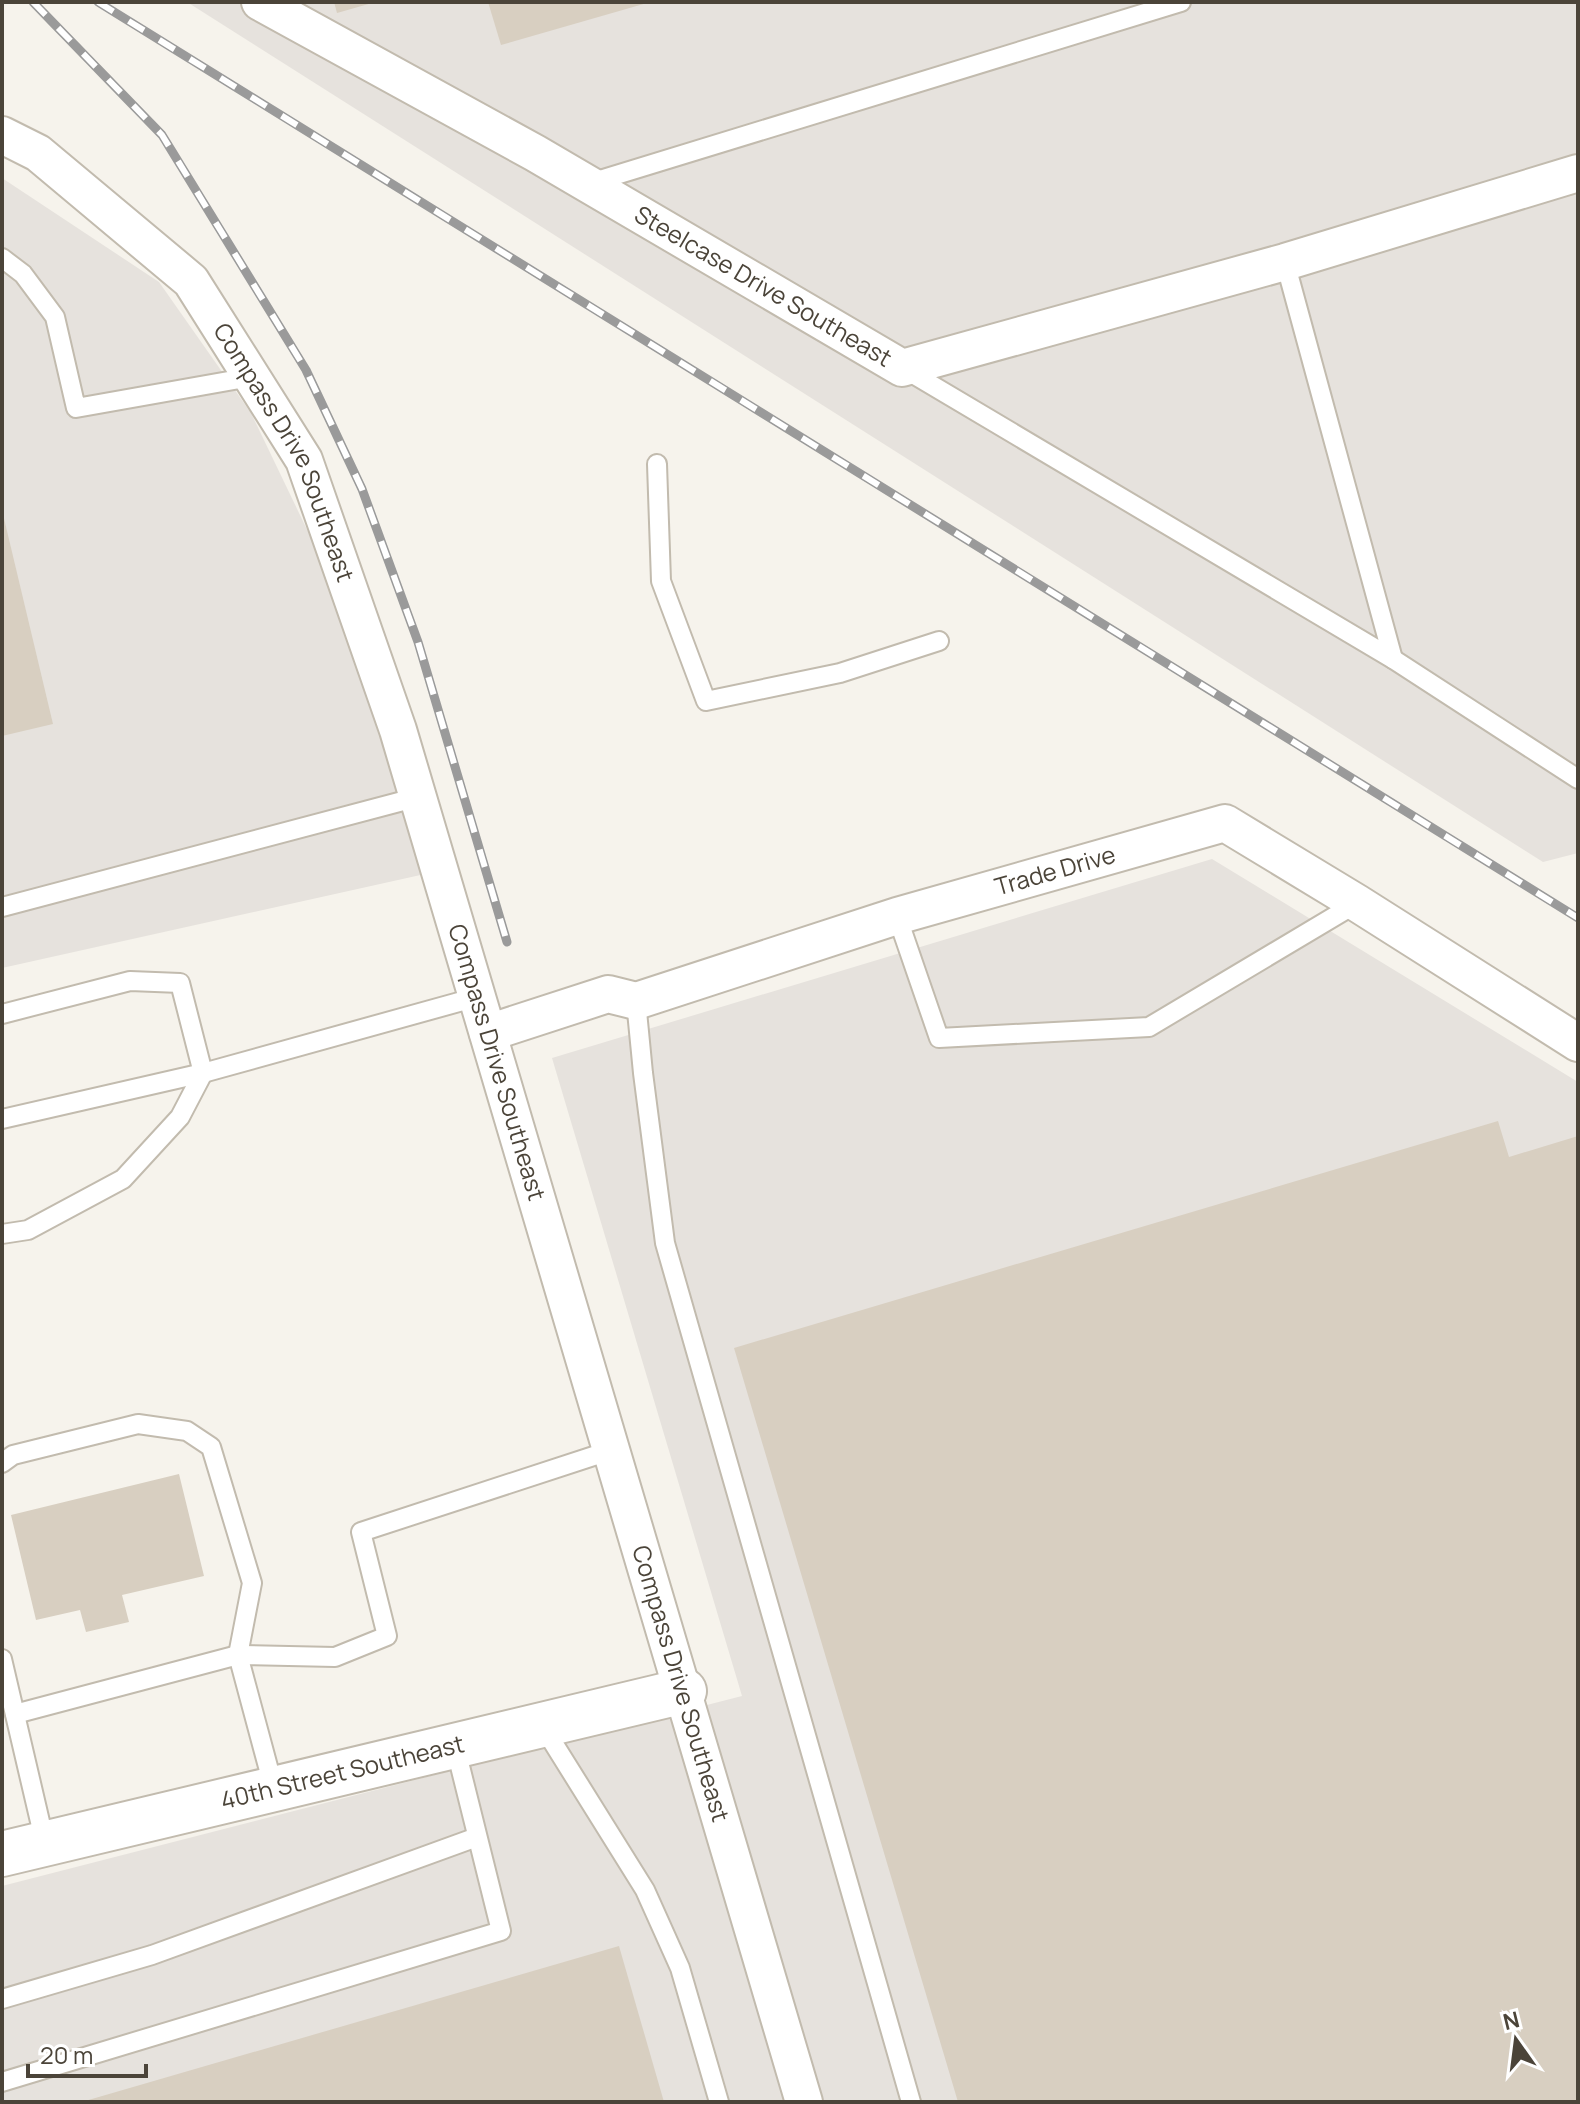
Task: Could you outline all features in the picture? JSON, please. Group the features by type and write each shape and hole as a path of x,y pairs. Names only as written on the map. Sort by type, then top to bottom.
{"street":[{"name":"Steelcase Drive Southeast","path":"260,2 587,184 902,368 1285,262 1578,173"},
{"name":"Compass Drive Southeast","path":"2,135 38,153 191,281 304,460 398,730 804,2102"},
{"name":"Trade Drive","path":"488,1033 608,994 636,1001 897,916 1225,823 1578,1043"},
{"name":"40th Street Southeast","path":"2,1854 684,1691"}],"lane":[{"path":"587,184 1181,2"},
{"path":"2,258 23,274 55,317 76,408 251,377"},
{"path":"1285,262 1393,659"},
{"path":"902,368 1393,659 1578,779"},
{"path":"657,464 661,581 706,701 840,673 939,641"},
{"path":"2,907 418,797"},
{"path":"897,916 939,1038 1149,1027 1357,903"},
{"path":"2,1014 130,981 180,983 203,1073 180,1117 123,1179 28,1230 2,1234"},
{"path":"2,1119 203,1073 477,997"},
{"path":"636,1001 665,1243 911,2102"},
{"path":"2,1463 13,1455 138,1424 187,1431 211,1447 252,1583 238,1655 274,1789"},
{"path":"15,1714 238,1655 335,1657 387,1636 361,1532 612,1450"},
{"path":"2,1659 45,1843"},
{"path":"542,1725 645,1890 680,1968 719,2102"},
{"path":"2,2082 501,1931 455,1746"},
{"path":"2,1999 152,1955 477,1837"}],"shaded area":[{"path":"187,2 1578,2 1578,853 1543,862"},
{"path":"2,178 159,282 251,413 348,615 425,874 2,968"},
{"path":"1212,859 1578,1082 1578,2102 2,2102 2,1886 742,1696 552,1058"}],"building":[{"path":"334,2 372,2 372,3 337,13"},
{"path":"488,2 647,2 647,3 501,45"},
{"path":"2,510 53,724 2,736"},
{"path":"1498,1121 1509,1157 1578,1136 1578,2102 958,2102 734,1348"},
{"path":"179,1474 204,1576 122,1595 129,1622 86,1632 80,1610 36,1620 11,1515"},
{"path":"619,1946 664,2102 85,2102 85,2101"}],"railway":[{"path":"33,2 162,135 306,370 362,489 418,642 507,942"},
{"path":"98,2 1578,918"}]}
